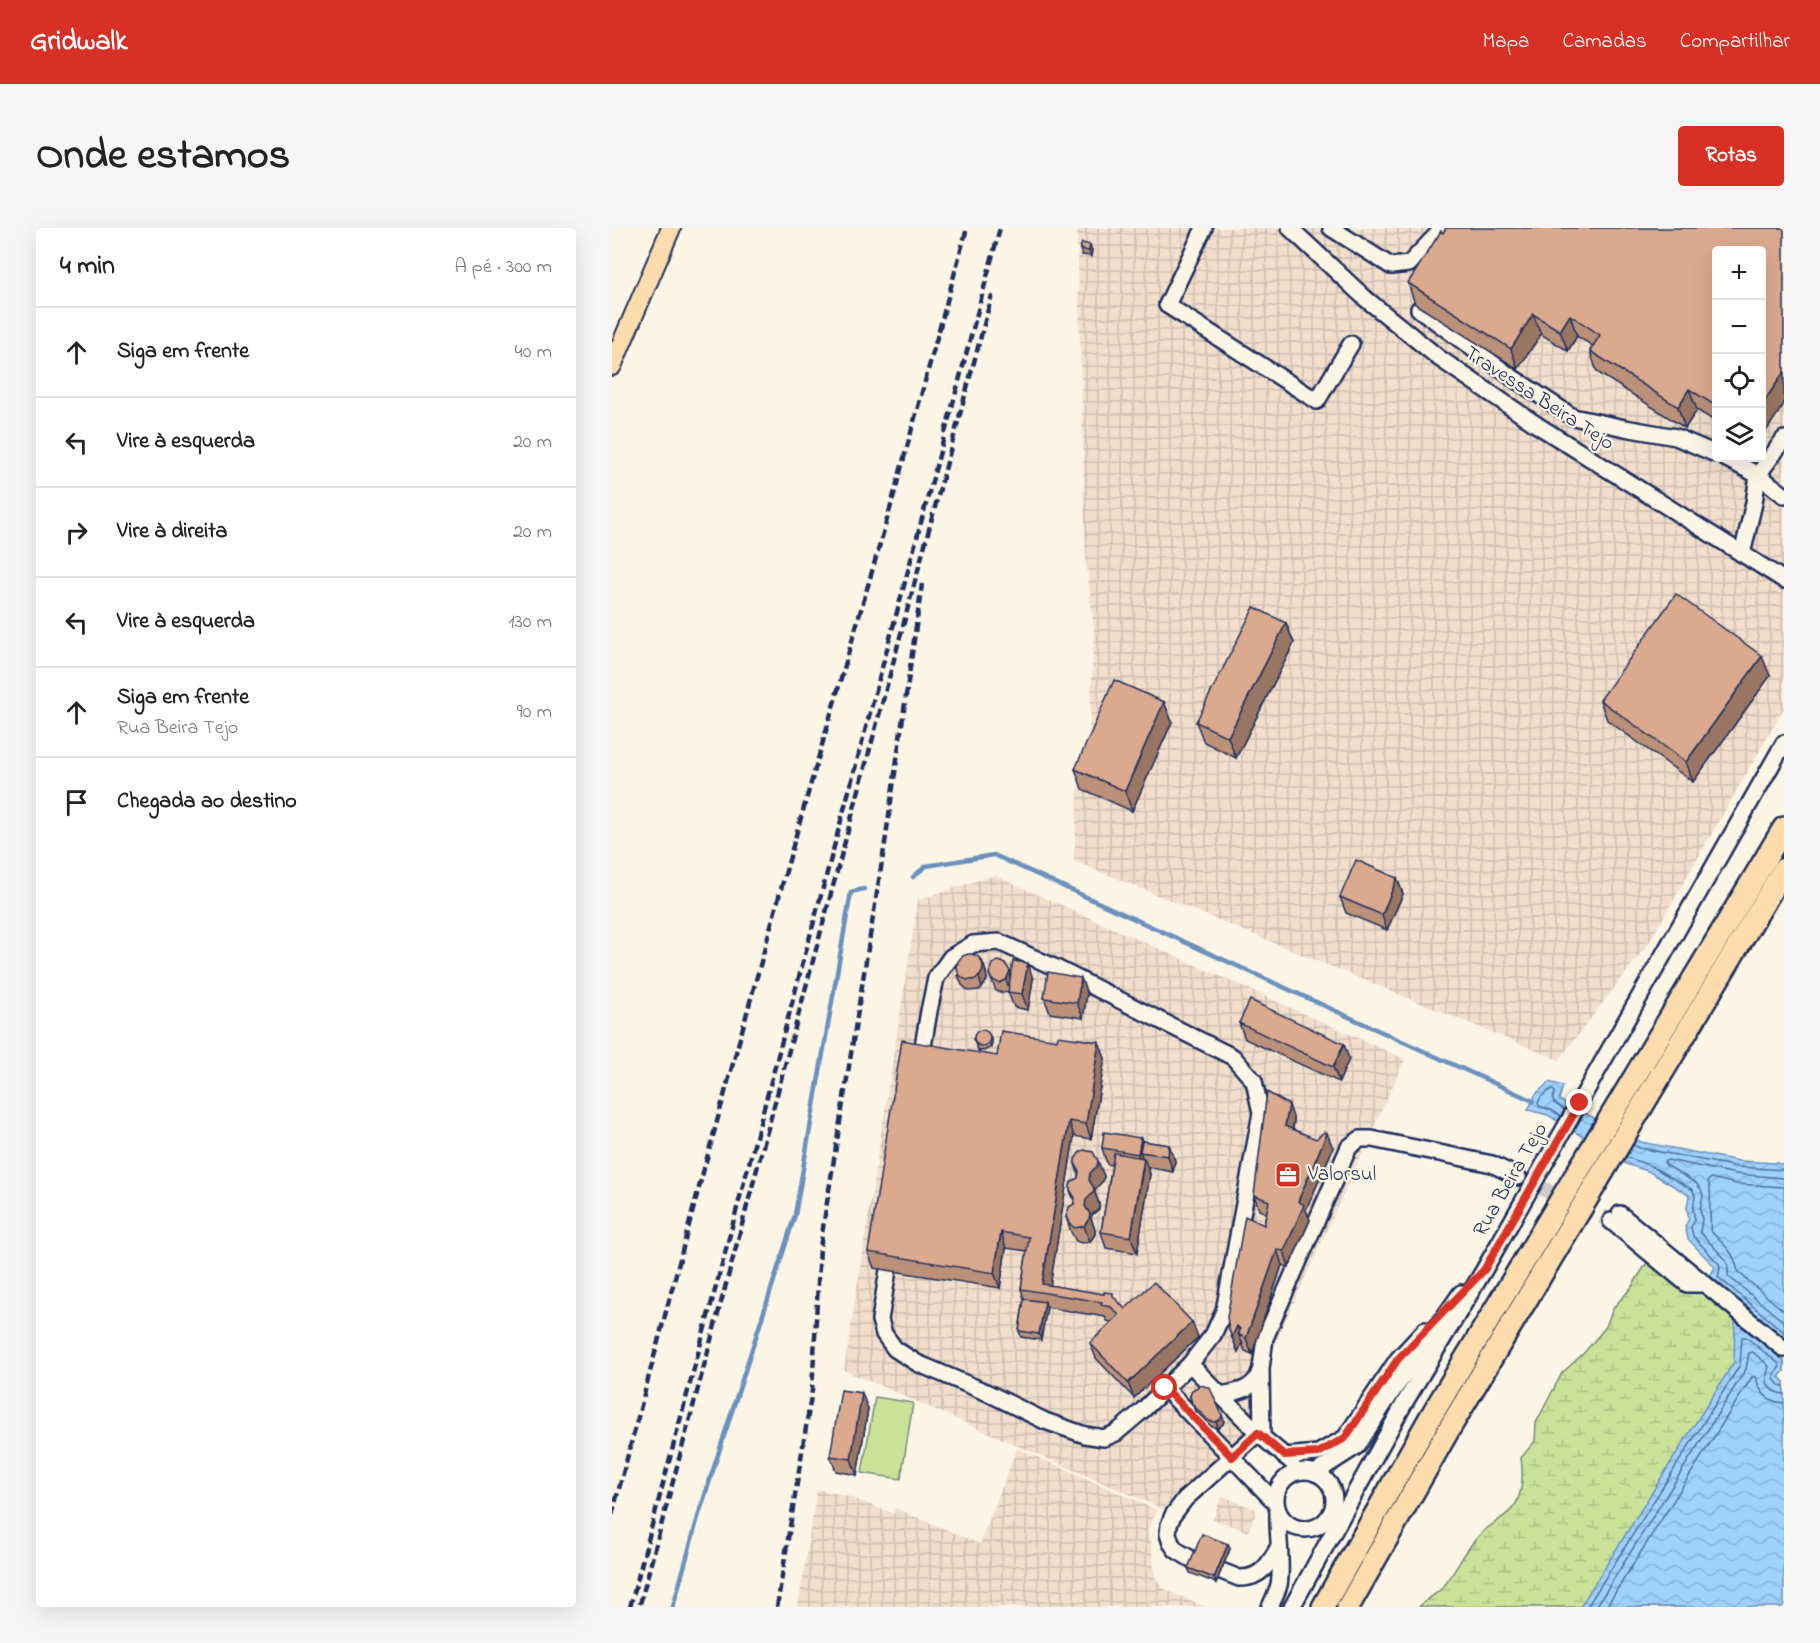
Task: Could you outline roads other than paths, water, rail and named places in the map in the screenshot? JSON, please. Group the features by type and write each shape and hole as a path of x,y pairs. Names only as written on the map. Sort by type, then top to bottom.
{"highway":[{"path":"1323,1607 1430,1418 1784,828"},
{"path":"1348,1607 1449,1429 1784,869"}],"main road":[{"path":"612,366 671,228"}],"street":[{"path":"1204,228 1167,304 1317,401 1351,344"},
{"name":"Travessa Beira Tejo","path":"1290,228 1366,298 1440,358 1537,425 1784,580"},
{"path":"1331,228 1391,266 1409,264 1443,228"},
{"path":"1419,309 1510,376 1573,417 1625,429 1676,437 1712,452"},
{"path":"1742,554 1758,475 1784,439"},
{"path":"1733,462 1758,475 1784,495"},
{"name":"Rua Beira Tejo","path":"1292,1607 1405,1402 1484,1270 1784,743"},
{"path":"888,1270 880,1320 884,1334 895,1348 917,1363 988,1393 1045,1421 1084,1435 1104,1438 1116,1434 1190,1364 1213,1335 1224,1311 1261,1113 1254,1081 1233,1057 999,942 973,944 951,957 936,978 921,1058"},
{"path":"1220,1395 1246,1389 1259,1377 1265,1338 1349,1146 1366,1138 1492,1164 1518,1177"},
{"path":"1616,1218 1705,1284 1784,1349"},
{"path":"1284,1455 1318,1453 1345,1438 1398,1359 1484,1270"},
{"path":"1270,1607 1279,1583 1276,1492 1280,1484 1295,1473 1310,1472 1357,1446 1456,1298"},
{"path":"1165,1388 1277,1507 1283,1521 1300,1530 1310,1530 1327,1521 1335,1503 1334,1494 1324,1478 1284,1455 1260,1435 1190,1364"},
{"path":"1260,1435 1261,1368"},
{"path":"1260,1435 1185,1499 1173,1515 1168,1534 1176,1550 1191,1559 1247,1579 1258,1575 1264,1569 1279,1546"}],"water":[{"path":"1549,1082 1563,1086 1559,1100 1641,1142 1739,1161 1784,1165 1784,1340 1709,1278 1715,1267 1688,1239 1685,1226 1689,1219 1687,1209 1689,1195 1648,1171 1626,1164 1548,1115 1528,1110 1536,1094"},
{"path":"1735,1321 1784,1361 1784,1371 1779,1377 1784,1382 1784,1607 1580,1607 1734,1362"}],"waterway":[{"path":"913,877 926,866 994,855 1533,1101"},
{"path":"673,1607 698,1517 795,1215 851,892 864,889"}],"tunnel":[{"path":"1518,1177 1611,1221"}],"railway":[{"path":"612,1515 794,842 890,509 967,228"},
{"path":"630,1607 1000,228"},
{"path":"640,1604 992,295"},
{"path":"777,1607 812,1390 820,1248 885,843 922,584"}],"place":[{"name":"Valorsul","path":"1288,1175"}]}
